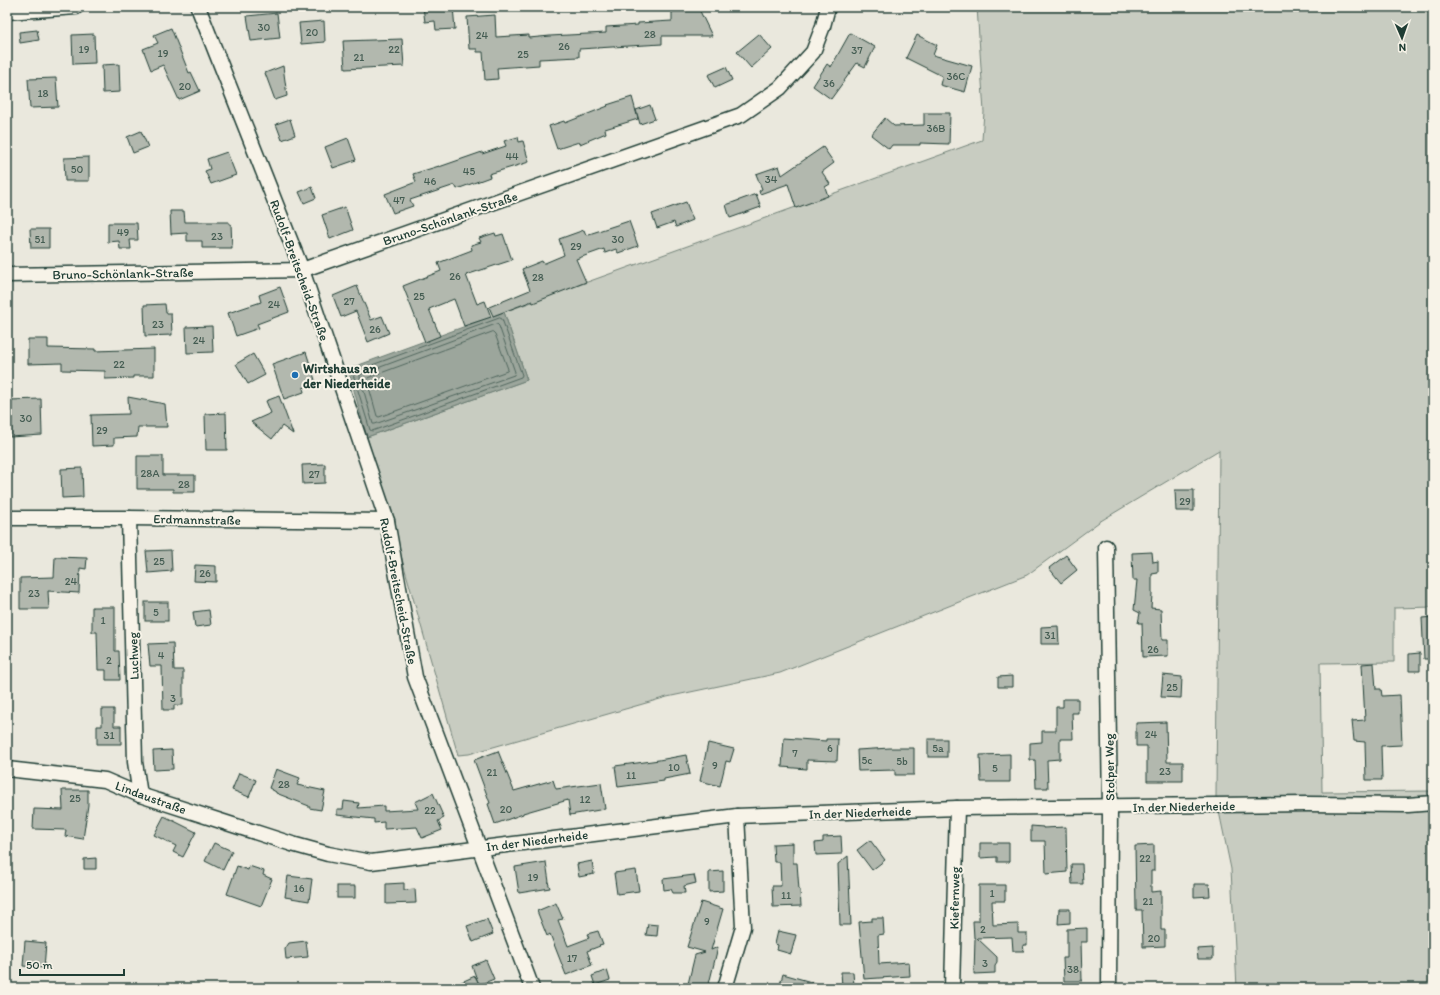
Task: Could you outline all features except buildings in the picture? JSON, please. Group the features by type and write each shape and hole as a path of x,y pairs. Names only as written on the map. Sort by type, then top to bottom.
{"street":[{"path":"7,12 76,7"},
{"name":"Rudolf-Breitscheid-Straße","path":"198,7 302,270 387,521 415,677 532,988"},
{"name":"Bruno-Schönlank-Straße","path":"7,274 302,270 741,115 780,88 813,52 823,26 828,7"},
{"name":"Erdmannstraße","path":"7,518 387,521"},
{"name":"Luchweg","path":"129,518 135,762 140,795"},
{"name":"Stolper Weg","path":"1106,547 1110,807 1109,988"},
{"name":"Lindaustraße","path":"7,769 105,780 140,795 292,844"},
{"name":"In der Niederheide","path":"292,844 328,854 371,862 478,847 736,816 957,808 1433,803"},
{"name":"Kiefernweg","path":"952,988 957,808"},
{"path":"725,988 744,927 736,816"}],"shaded area":[{"path":"977,7 1433,7 1433,607 1394,608 1394,662 1320,663 1322,792 1433,791 1433,988 1237,988 1231,869 1216,797 1219,450 1099,522 1027,575 780,673 667,697 469,754 458,755 367,437 527,380 504,312 982,140 984,112"}],"water":[{"path":"504,312 527,380 367,437 348,369"}],"place":[{"name":"Wirtshaus an der Niederheide","path":"295,375"}]}
